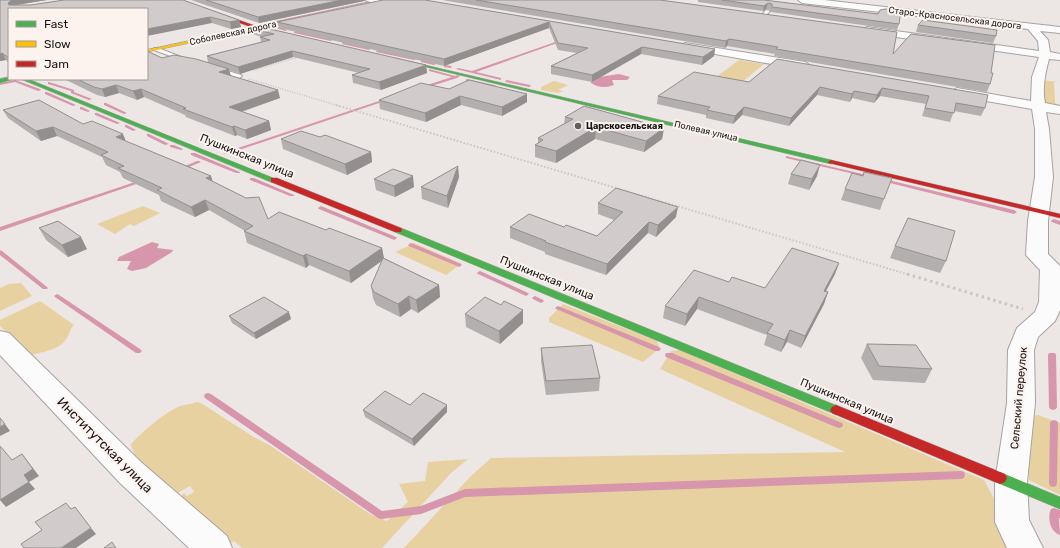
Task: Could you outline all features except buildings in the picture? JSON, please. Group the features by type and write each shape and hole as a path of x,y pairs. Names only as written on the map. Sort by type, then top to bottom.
{"street":[{"path":"178,0 258,28 290,35"},
{"path":"366,3 390,0"},
{"name":"Старо-Красносельская дорога","path":"802,0 1060,30"},
{"path":"761,14 777,18"},
{"name":"Соболевская дорога","path":"156,50 281,23"},
{"path":"1031,27 1043,40 1045,55 1038,77 1037,106 1042,129 1044,177 1038,221 1037,254 1051,268 1051,302 1046,316"},
{"path":"859,29 1060,57"},
{"path":"672,43 816,68"},
{"name":"Полевая улица","path":"386,56 1060,216"},
{"name":"Пушкинская улица","path":"26,80 642,329 1060,503"},
{"path":"947,90 1060,110"},
{"name":"Сельский переулок","path":"1025,548 1012,522 1011,482 1021,403 1021,350 1026,334 1046,316"},
{"name":"Институтская улица","path":"0,339 131,473 214,548"}],"lane":[{"path":"156,50 193,62"},
{"path":"209,66 239,76"}],"path":[{"path":"254,70 299,56"},
{"path":"239,76 1046,316"}],"shaded area":[{"path":"739,60 764,64 742,82 716,77"},
{"path":"619,74 630,77 627,80 612,80 614,85 608,87 599,87 591,83 591,81 599,77"},
{"path":"1041,80 1060,82 1054,82 1055,103 1060,105 1060,109 1043,105"},
{"path":"554,81 568,85 558,90 563,91 558,93 541,90 541,87"},
{"path":"143,206 160,213 134,226 130,224 115,234 97,224"},
{"path":"152,242 159,244 157,248 173,250 146,268 132,271 127,269 131,261 117,261 119,257"},
{"path":"412,242 461,264 446,275 395,252 413,244"},
{"path":"21,283 32,296 0,311 0,288 9,284"},
{"path":"40,301 74,325 60,346 31,355 0,326 0,320"},
{"path":"563,304 657,341 659,346 654,353 643,362 549,322 549,318"},
{"path":"680,350 984,480 998,506 1015,548 404,548 471,476 491,458 845,452 660,369 671,351"},
{"path":"196,402 201,403 252,436 271,446 370,514 387,521 408,502 399,484 425,481 428,462 468,459 451,473 382,548 242,548 234,541 228,545 178,499 184,493 187,496 194,492 190,486 176,494 149,471 133,451 131,444 159,419 182,405"},
{"path":"1038,415 1060,423 1060,495 1029,480 1029,416"}],"waterway":[{"path":"277,21 370,2"},
{"path":"259,25 271,23"},
{"path":"273,26 286,30"},
{"path":"295,32 331,40"},
{"path":"472,72 562,41"},
{"path":"343,43 369,49"},
{"path":"377,51 414,59"},
{"path":"422,61 434,64"},
{"path":"445,66 450,67"},
{"path":"458,69 472,72"},
{"path":"430,70 455,77"},
{"path":"472,72 500,79"},
{"path":"425,87 455,77"},
{"path":"467,80 494,86"},
{"path":"0,84 15,81 39,90"},
{"path":"507,81 529,86"},
{"path":"49,83 73,91 72,92 90,99"},
{"path":"46,93 74,105"},
{"path":"225,153 386,100"},
{"path":"105,104 125,113"},
{"path":"81,108 88,111"},
{"path":"96,114 118,123"},
{"path":"126,126 134,130"},
{"path":"148,135 167,144"},
{"path":"172,146 181,149"},
{"path":"193,154 238,172"},
{"path":"788,157 871,177"},
{"path":"180,169 199,162"},
{"path":"252,179 292,195"},
{"path":"884,180 1014,212"},
{"path":"0,229 143,181"},
{"path":"321,208 394,238"},
{"path":"1054,221 1060,223"},
{"path":"411,245 459,265"},
{"path":"0,252 45,288"},
{"path":"480,273 526,294"},
{"path":"57,296 138,351"},
{"path":"535,298 541,301"},
{"path":"558,308 657,349"},
{"path":"669,355 839,425"},
{"path":"1052,355 1053,407"},
{"path":"208,396 381,515 421,510 465,493 961,475"},
{"path":"1053,483 1054,423"},
{"path":"1060,514 1054,512 1055,526 1060,531"}],"traffic: fast":[{"path":"397,59 831,162"},
{"path":"0,81 8,79"},
{"path":"26,80 274,180"},
{"path":"398,230 836,410"},
{"path":"1000,478 1060,503"}],"traffic: slow":[{"path":"148,51 255,28"}],"traffic: jam":[{"path":"178,0 252,26 283,33"},
{"path":"831,162 1060,216"},
{"path":"274,180 398,230"},
{"path":"836,410 1000,478"}],"place":[{"name":"Царскосельская","path":"578,126"}]}
